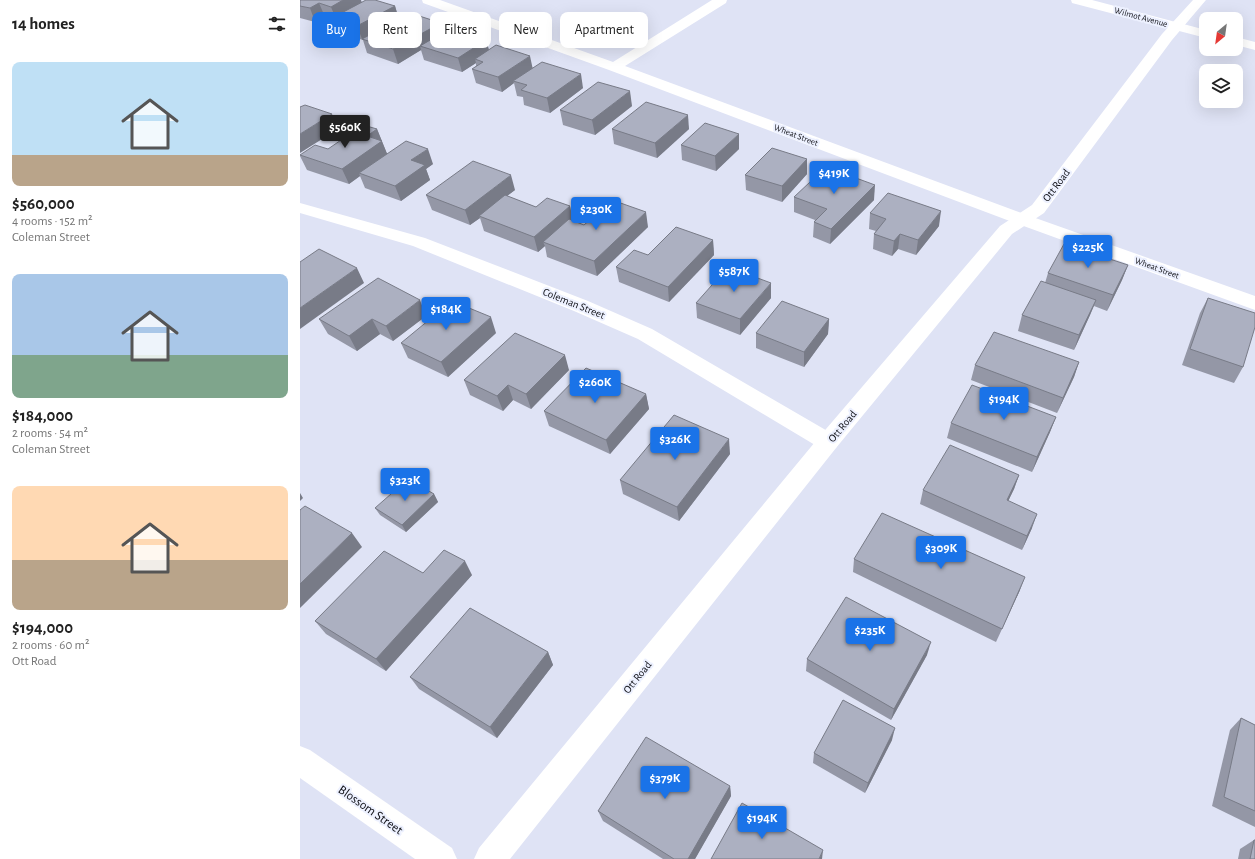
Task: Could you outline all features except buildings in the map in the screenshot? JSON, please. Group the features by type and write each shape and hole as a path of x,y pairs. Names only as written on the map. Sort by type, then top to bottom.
{"street":[{"name":"Wheat Street","path":"428,0 614,67 1021,219 1255,303"},
{"path":"614,67 721,0"},
{"name":"Wilmot Avenue","path":"1077,0 1199,32"},
{"name":"Ott Road","path":"490,859 828,442 1006,230 1038,209 1177,26 1200,0"},
{"path":"1243,43 1255,46"},
{"name":"Coleman Street","path":"300,208 419,242 581,306 645,334 828,442"},
{"name":"Blossom Street","path":"300,760 442,859"}]}
